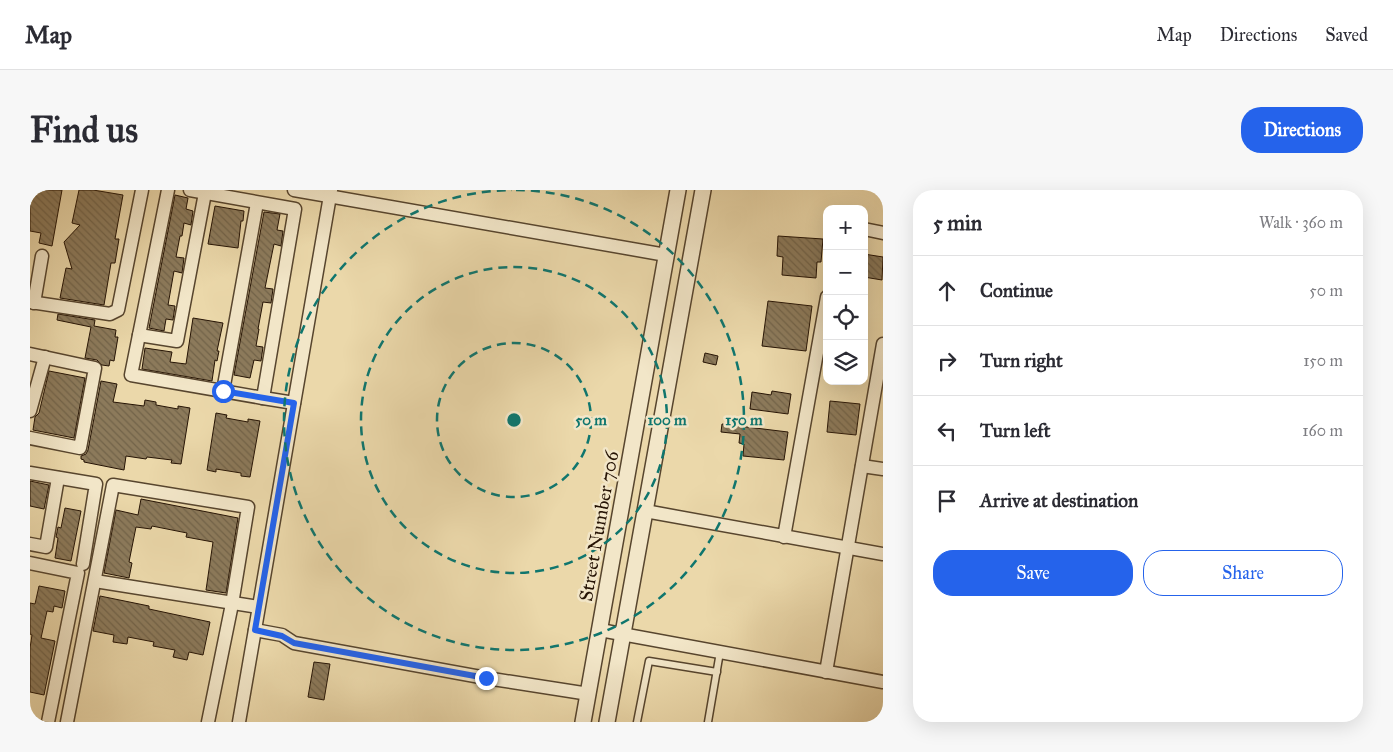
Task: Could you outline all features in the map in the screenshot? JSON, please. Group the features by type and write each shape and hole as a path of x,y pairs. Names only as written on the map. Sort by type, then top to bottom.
{"street":[{"path":"42,256 32,302 110,314 118,310 142,190"},
{"path":"168,190 131,375 294,403"},
{"path":"190,190 295,209 263,398"},
{"path":"294,190 331,193 666,255"},
{"name":"Street Number 706","path":"583,722 678,190"},
{"path":"607,722 703,190"},
{"path":"139,335 177,341 205,193"},
{"path":"239,722 331,193"},
{"path":"223,391 257,203"},
{"path":"868,230 883,233"},
{"path":"784,537 823,319"},
{"path":"826,672 862,466 880,384 883,344"},
{"path":"30,354 95,368 80,448 30,438"},
{"path":"30,411 45,357"},
{"path":"862,466 883,469"},
{"path":"30,473 96,484 83,564"},
{"path":"30,544 46,547 58,478"},
{"path":"67,722 113,485 248,507 232,604 208,722"},
{"path":"645,512 883,554"},
{"path":"30,563 78,573 48,722"},
{"path":"95,581 258,607"},
{"path":"255,630 282,636 294,643 486,678 588,694"},
{"path":"600,630 883,682"}],"lane":[{"path":"708,722 720,652"},
{"path":"637,722 650,661 717,672"}],"building":[{"path":"30,190 62,190 52,246 39,243 41,233 30,231"},
{"path":"79,190 93,190 123,195 115,239 119,239 115,263 111,263 104,305 60,298 66,268 72,269 64,242 80,225 72,223"},
{"path":"175,195 188,198 186,209 193,211 191,225 184,223 182,236 180,236 176,257 184,258 182,273 174,271 168,305 175,306 173,320 166,319 164,331 149,328"},
{"path":"215,206 244,211 238,248 208,244"},
{"path":"264,212 280,214 277,230 283,231 281,246 274,244 265,288 273,289 271,303 263,302 258,329 256,346 263,347 261,361 254,360 250,378 234,375"},
{"path":"778,236 823,239 821,262 817,262 816,278 782,275 783,257 777,256"},
{"path":"868,255 883,257 882,280 868,278"},
{"path":"768,301 812,306 806,351 762,346"},
{"path":"58,314 95,320 94,326 116,330 115,337 118,337 114,361 110,360 109,366 102,365 97,360 85,358 91,327 57,320"},
{"path":"193,318 223,323 212,381 142,369 145,348 172,352 170,362 186,364"},
{"path":"705,353 718,356 716,365 703,362"},
{"path":"49,371 85,378 74,438 33,430"},
{"path":"101,381 117,384 113,402 144,406 145,400 156,402 156,405 178,409 178,406 190,408 181,464 171,463 172,460 126,456 124,470 84,462 81,459 81,456 86,454 88,450"},
{"path":"772,391 791,394 788,414 750,409 752,392 771,395"},
{"path":"830,401 860,404 856,435 827,432"},
{"path":"216,413 227,415 226,418 248,422 248,419 260,421 250,477 241,476 241,473 216,469 216,472 207,470"},
{"path":"722,424 788,432 784,460 743,456 744,444 739,443 740,434 721,432"},
{"path":"30,481 49,485 44,509 30,506"},
{"path":"141,499 238,518 226,593 206,590 213,542 186,537 187,533 152,526 151,529 136,527 129,562 132,563 129,578 104,573 116,510 138,515"},
{"path":"65,508 81,511 71,561 55,558 58,527 61,528"},
{"path":"39,586 65,591 62,608 54,606 53,612 47,611 41,638 55,641 44,695 30,692 30,648 32,635 30,634 30,603 35,604"},
{"path":"100,596 149,606 149,609 210,622 203,655 189,652 187,660 173,657 175,650 153,646 154,642 128,637 127,644 113,642 114,635 93,631"},
{"path":"314,662 330,664 324,700 308,697"}],"route":[{"path":"223,391 294,403 255,630 282,636 294,643 486,678"}]}
